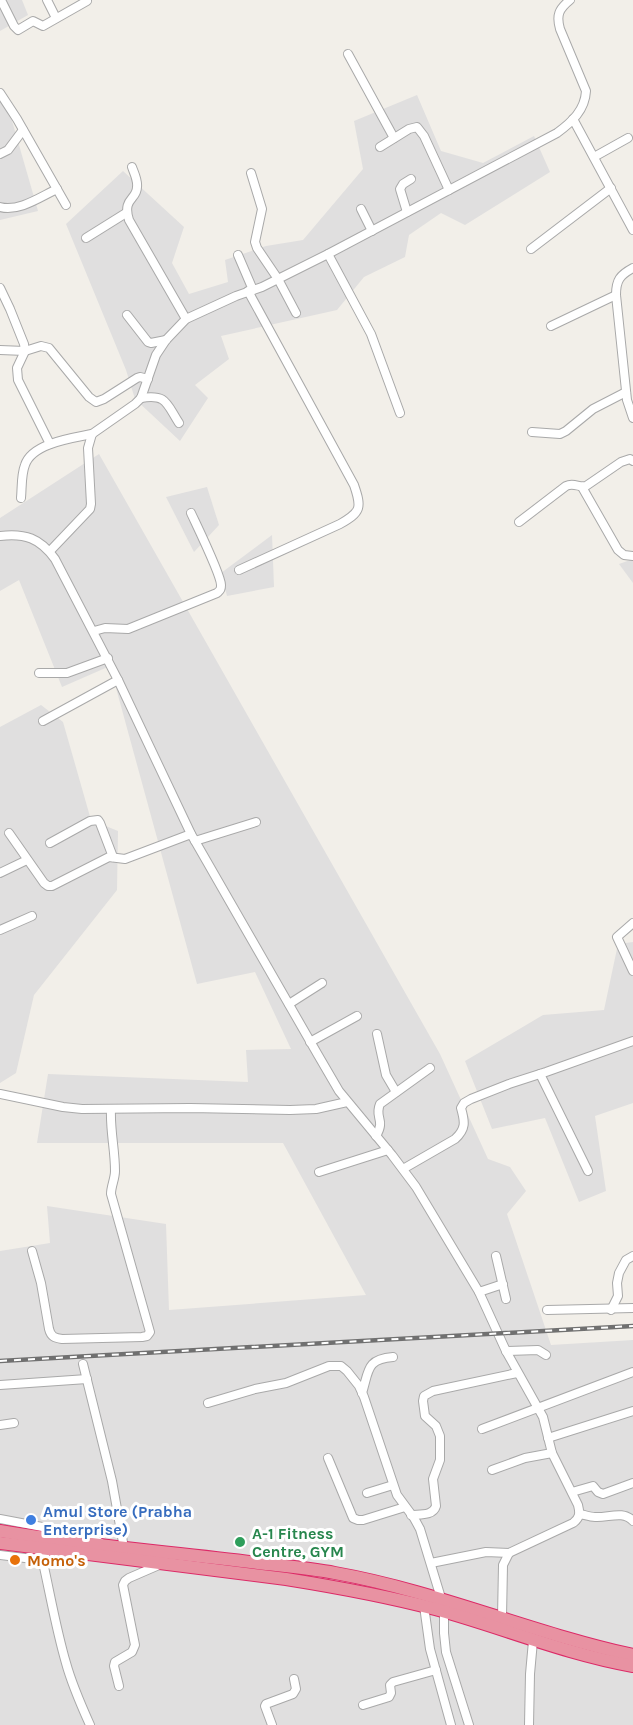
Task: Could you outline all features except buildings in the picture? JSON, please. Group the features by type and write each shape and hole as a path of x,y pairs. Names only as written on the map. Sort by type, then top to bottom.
{"highway":[{"path":"0,1531 58,1541 334,1573 441,1598 603,1649 633,1655"},
{"path":"0,1544 48,1554 286,1579 359,1592 424,1606 533,1641 633,1666"}],"street":[{"path":"1,0 15,29 18,30 31,22 43,26 87,1"},
{"path":"47,0 56,18"},
{"path":"21,498 26,462 29,457 50,444 92,434 135,404 141,398 156,355 166,340 186,319 278,279 328,254 556,133 573,119 585,102 586,91 557,20 561,7 570,0"},
{"path":"348,54 394,138"},
{"path":"0,93 66,205"},
{"path":"573,119 611,188 629,210 633,230"},
{"path":"380,147 413,127 417,127 449,190"},
{"path":"0,154 8,150 23,130"},
{"path":"594,158 628,138"},
{"path":"132,167 137,187 126,213 186,319"},
{"path":"251,173 262,209 255,242 296,313"},
{"path":"408,212 400,189 411,179"},
{"path":"531,249 611,188"},
{"path":"0,207 9,209 18,207 57,189"},
{"path":"361,209 372,231"},
{"path":"86,238 126,213"},
{"path":"328,254 372,334 400,413"},
{"path":"238,255 251,291 360,500 359,508 354,516 238,570"},
{"path":"633,268 618,279 616,295 626,393 633,418"},
{"path":"0,288 17,325 25,351 17,368 18,380 50,444"},
{"path":"551,326 616,295"},
{"path":"127,315 147,342 166,340"},
{"path":"0,350 25,351 41,346 49,348 89,397 96,402 140,376 148,379"},
{"path":"532,432 560,434 593,410 626,393"},
{"path":"141,398 160,397 179,423"},
{"path":"50,551 90,509 92,504 88,447 92,434"},
{"path":"582,487 621,462 630,459 633,461"},
{"path":"519,522 566,486 573,484 582,487 618,550 624,555 633,556"},
{"path":"94,631 105,628 128,629 217,593 221,589 222,584 191,513"},
{"path":"0,536 28,536 50,551 108,658 193,837 339,1091 416,1187 479,1292 517,1373 543,1417 552,1453 578,1505 580,1514 578,1520 509,1553 486,1552 431,1563"},
{"path":"39,674 66,674 108,658"},
{"path":"43,721 118,680"},
{"path":"50,843 90,821 98,820 113,857"},
{"path":"9,833 44,883 52,886 105,858 125,859 193,837 256,822"},
{"path":"0,873 27,860"},
{"path":"0,930 32,916"},
{"path":"633,923 617,937 633,971"},
{"path":"289,1004 322,983"},
{"path":"310,1042 357,1016"},
{"path":"377,1034 386,1075 396,1092"},
{"path":"403,1169 461,1134 465,1122 461,1108 471,1098 633,1041"},
{"path":"376,1136 381,1127 378,1109 380,1104 430,1068"},
{"path":"540,1074 588,1171"},
{"path":"0,1094 63,1107 111,1109 290,1110 316,1109 347,1102"},
{"path":"32,1251 41,1283 49,1329 55,1338 62,1340 142,1337 147,1336 150,1332 111,1194 115,1172 110,1132 111,1109"},
{"path":"319,1172 388,1150"},
{"path":"496,1256 506,1299"},
{"path":"611,1310 618,1296 617,1283 620,1273 626,1260 633,1256"},
{"path":"479,1292 503,1284"},
{"path":"548,1310 633,1308"},
{"path":"506,1351 538,1350 546,1355"},
{"path":"362,1393 373,1362 379,1358 393,1357"},
{"path":"83,1364 112,1480 124,1548"},
{"path":"208,1403 255,1389 286,1383 329,1366 341,1366 347,1371 362,1393 397,1495 420,1528 441,1598"},
{"path":"482,1429 633,1372"},
{"path":"411,1515 431,1513 436,1506 433,1479 440,1460 440,1436 439,1431 423,1411 424,1396 433,1391 517,1373"},
{"path":"0,1385 87,1378"},
{"path":"548,1438 633,1411"},
{"path":"0,1425 14,1423"},
{"path":"492,1470 525,1458 552,1453"},
{"path":"328,1458 353,1518 363,1520 405,1507"},
{"path":"572,1492 593,1486 603,1494 633,1483"},
{"path":"368,1493 393,1485"},
{"path":"580,1514 593,1517 622,1515 628,1516 633,1521"},
{"path":"0,1519 90,1536 107,1546"},
{"path":"502,1617 504,1565 509,1553"},
{"path":"0,1555 33,1559 48,1554 66,1664 90,1725"},
{"path":"118,1686 115,1662 132,1652 135,1645 123,1585 129,1578 160,1564"},
{"path":"424,1606 428,1635 451,1725"},
{"path":"444,1612 446,1652 469,1725"},
{"path":"530,1725 530,1674 533,1641"},
{"path":"363,1705 389,1696 390,1685 393,1682 436,1670"},
{"path":"272,1725 265,1706 292,1694 296,1689 294,1679"}],"shaded area":[{"path":"0,0 22,0 28,15 0,31"},
{"path":"0,95 6,100 38,211 0,220"},
{"path":"417,95 441,151 483,163 534,136 550,172 465,225 441,213 409,235 405,257 364,277 337,310 221,336 229,359 195,385 208,398 180,441 135,399 126,370 66,224 123,171 184,227 172,263 189,294 228,282 225,260 266,246 303,240 363,169 354,121"},
{"path":"99,454 440,1054 488,1159 510,1167 526,1191 507,1214 551,1345 633,1340 633,1725 0,1725 0,1251 50,1243 47,1206 166,1224 169,1310 366,1295 283,1143 37,1143 48,1074 248,1082 246,1050 291,1049 255,972 197,984 110,666 62,687 19,580 0,591 0,518"},
{"path":"207,487 219,525 194,552 166,497"},
{"path":"272,535 274,587 227,596 221,573"},
{"path":"633,559 633,583 619,564"},
{"path":"41,705 63,722 91,820 118,831 117,890 34,995 16,1073 0,1083 0,727"},
{"path":"633,942 633,1103 595,1116 606,1191 579,1202 545,1118 492,1129 465,1061 543,1015 604,1010 618,944"}],"railway":[{"path":"0,1361 633,1326"}],"place":[{"name":"Amul Store (Prabha Enterprise)","path":"31,1520"},
{"name":"A-1 Fitness Centre, GYM","path":"240,1542"},
{"name":"Momo's","path":"15,1560"}]}
